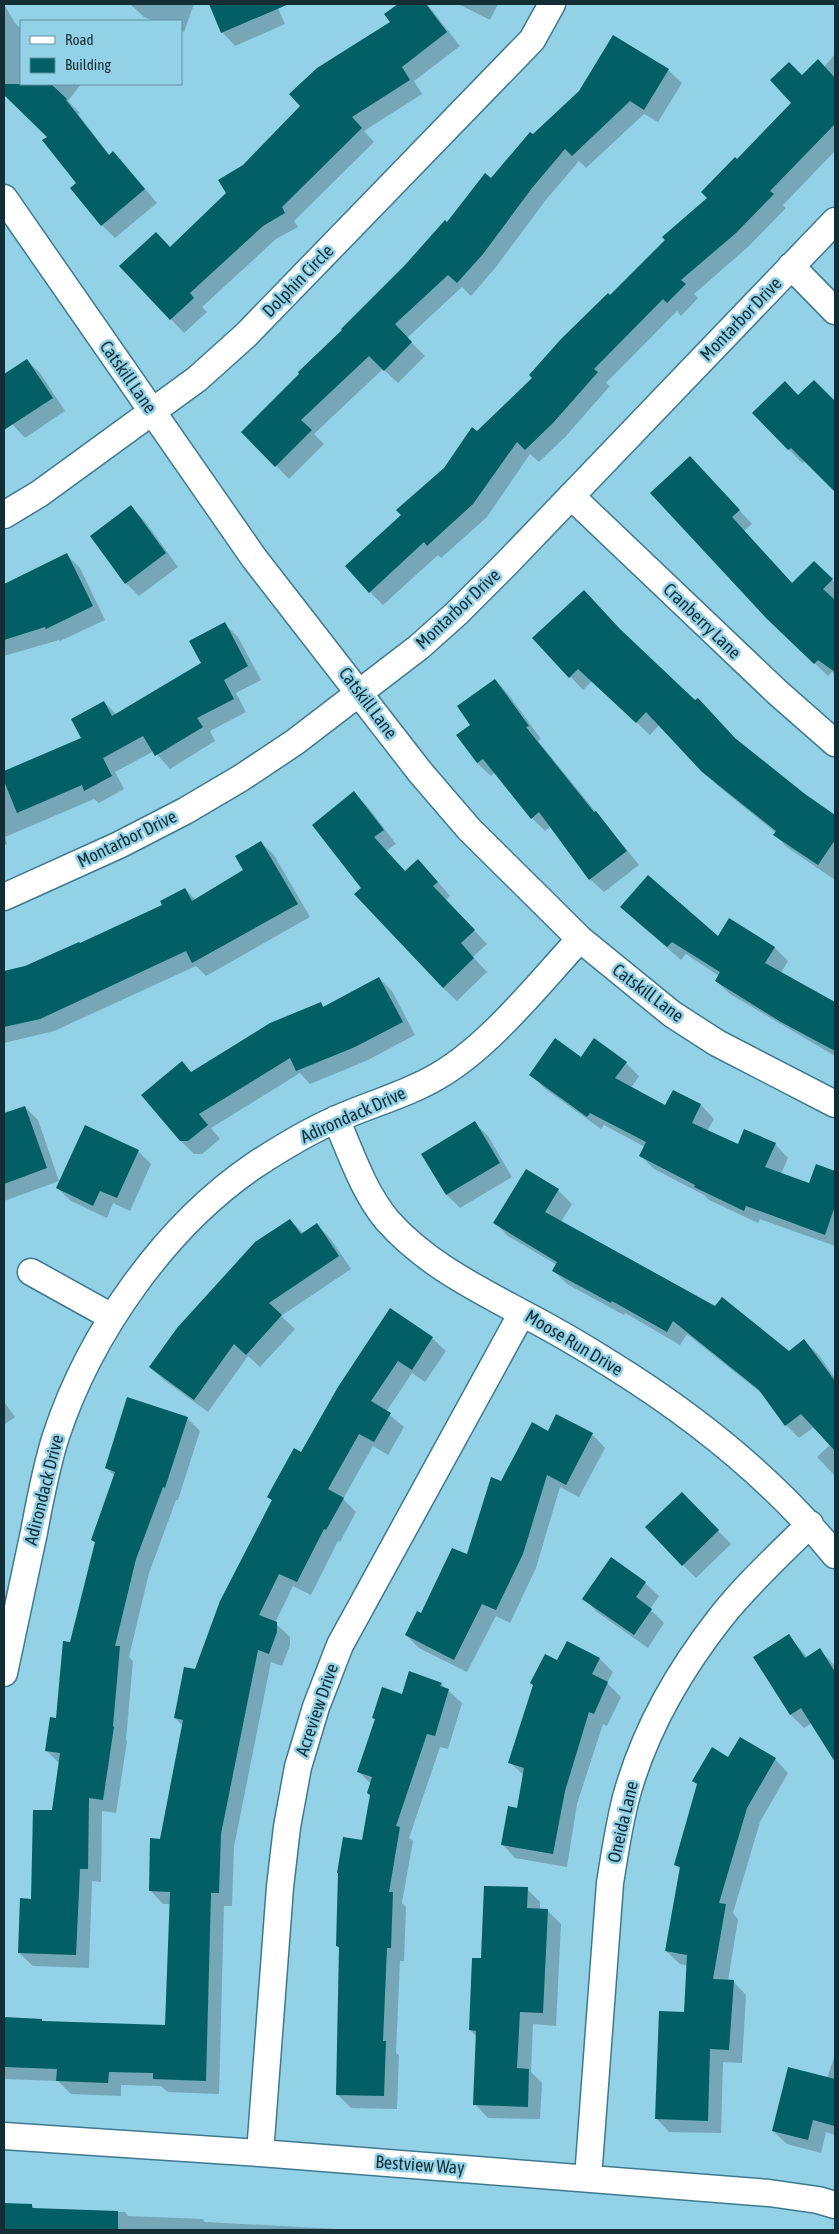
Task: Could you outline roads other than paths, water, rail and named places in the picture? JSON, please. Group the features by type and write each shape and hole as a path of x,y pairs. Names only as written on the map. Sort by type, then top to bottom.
{"street":[{"name":"Dolphin Circle","path":"4,515 39,494 197,379 246,335 532,40 552,4"},
{"name":"Catskill Lane","path":"4,198 254,558 420,772 468,829 580,939 672,1014 717,1043 835,1104"},
{"name":"Montarbor Drive","path":"4,897 110,849 185,811 241,778 295,742 412,653 457,614 835,221"},
{"path":"790,266 835,311"},
{"name":"Cranberry Lane","path":"571,496 777,692 835,743"},
{"name":"Adirondack Drive","path":"4,1673 45,1477 56,1437 70,1398 89,1358 112,1317 136,1282 160,1254 221,1192 254,1166 291,1143 336,1119 410,1090 438,1076 466,1055 492,1032 580,939"},
{"name":"Moose Run Drive","path":"336,1119 363,1183 386,1218 408,1242 435,1264 471,1286 612,1364 679,1411 748,1465 810,1524 835,1555"},
{"path":"31,1272 112,1317"},
{"name":"Acreview Drive","path":"260,2153 280,1887 287,1827 298,1767 316,1707 344,1637 522,1313"},
{"name":"Oneida Lane","path":"588,2178 610,1883 627,1792 643,1750 664,1704 721,1616 810,1524"},
{"name":"Bestview Way","path":"4,2136 588,2178 769,2193 835,2204"}]}
